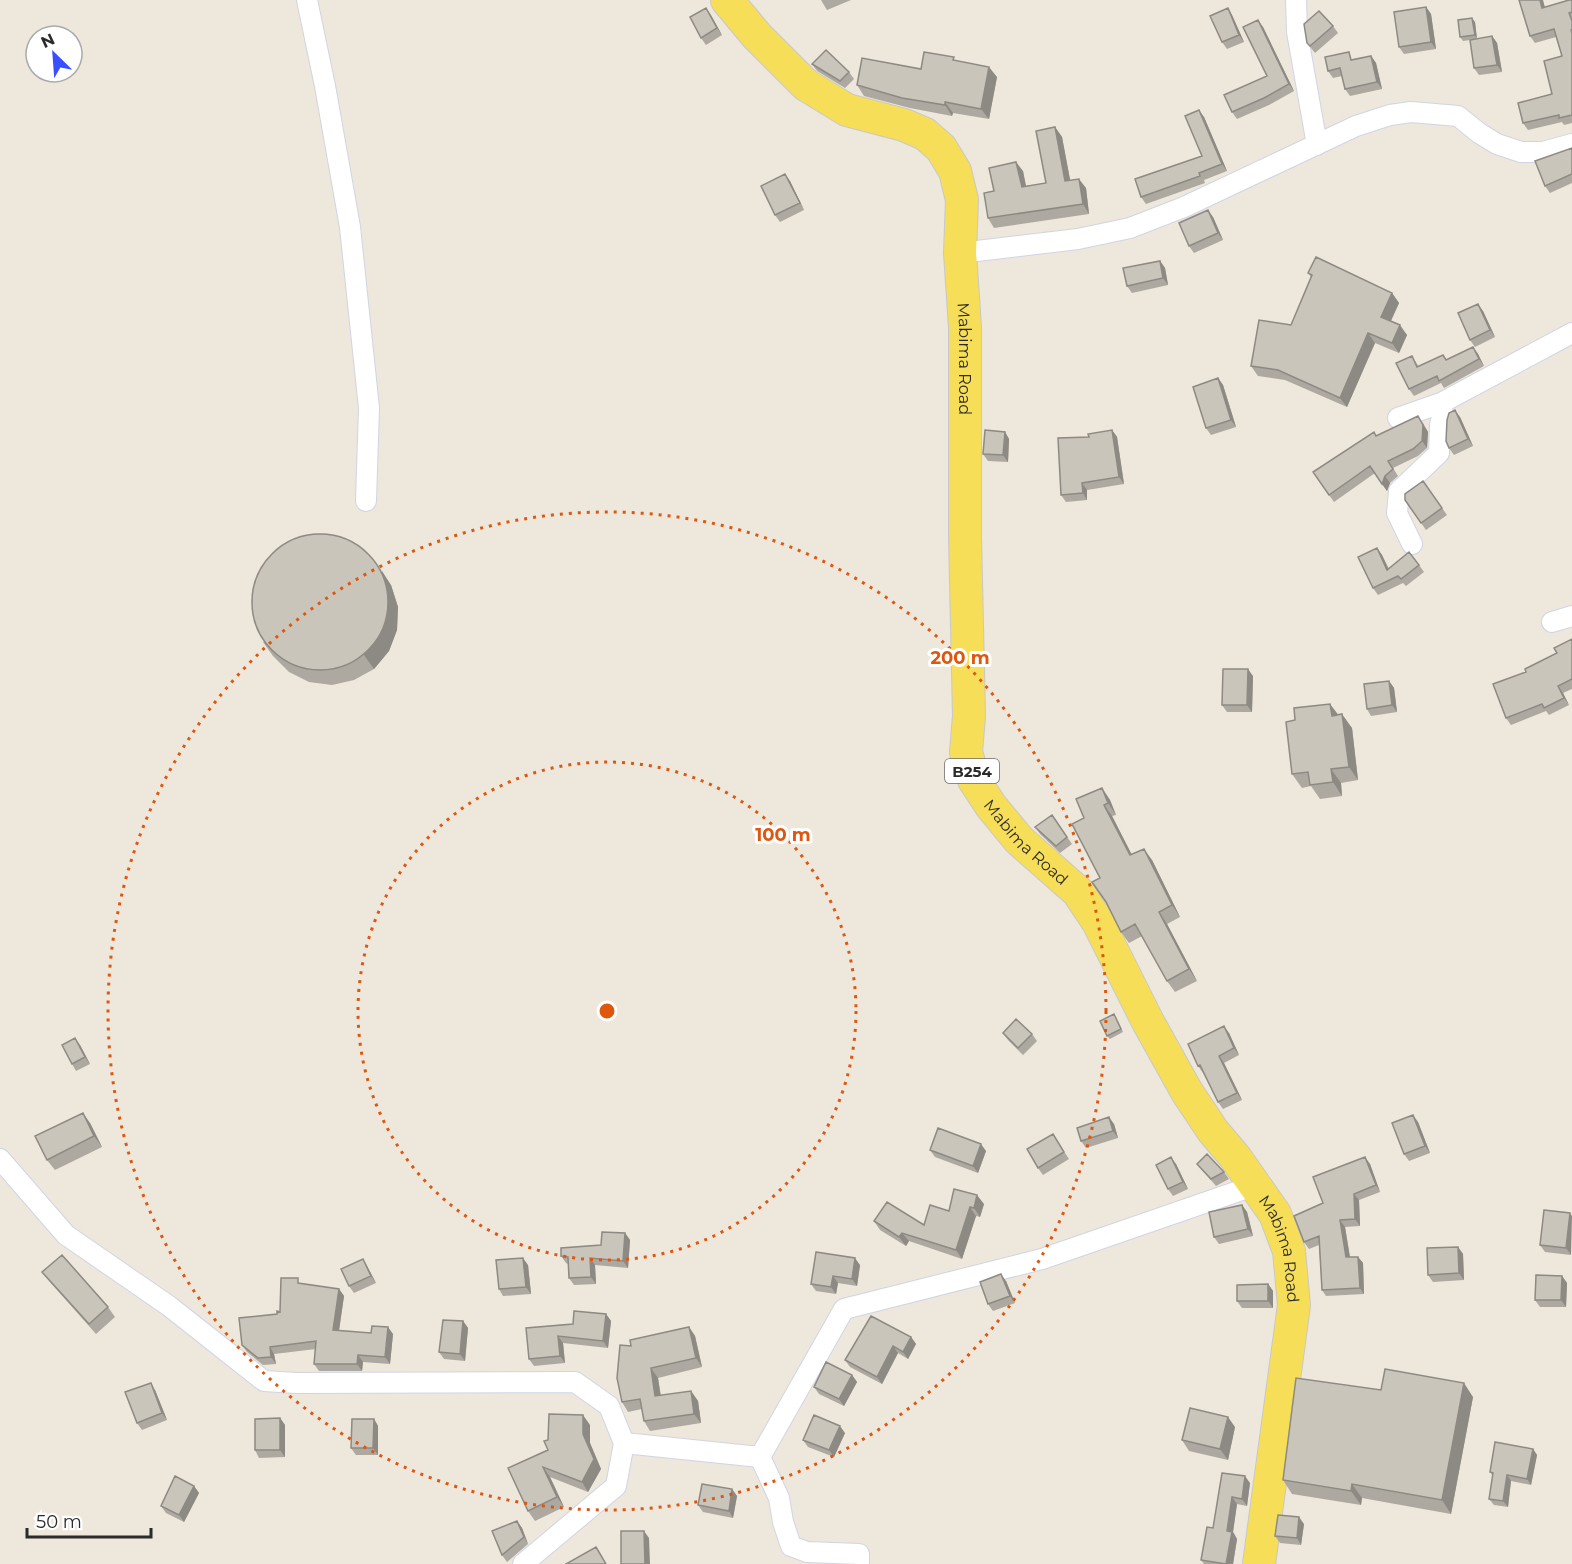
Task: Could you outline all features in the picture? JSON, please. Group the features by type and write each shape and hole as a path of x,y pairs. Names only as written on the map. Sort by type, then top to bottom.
{"main road":[{"name":"Mabima Road","path":"727,0 758,36 806,85 847,110 904,125 925,134 941,148 955,171 962,200 960,253 965,327 965,537 969,716 966,752 974,780 991,806 1019,840 1078,892 1098,922 1148,1022 1187,1092 1213,1131 1256,1185 1275,1215 1289,1251 1293,1305 1259,1564"}],"street":[{"path":"307,0 325,86 351,238 369,408 366,501"},
{"path":"1296,0 1297,32 1317,145"},
{"path":"960,253 1078,239 1130,228 1184,207 1356,126 1390,115 1411,112 1458,116 1497,144 1521,152 1543,152 1572,144"},
{"path":"1398,418 1441,403 1572,333"},
{"path":"1412,544 1397,513 1399,491 1439,453 1443,413 1441,403"},
{"path":"1552,622 1572,616"},
{"path":"0,1159 66,1235 169,1306 264,1381 296,1383 575,1382 609,1406 624,1443 616,1486 523,1564"},
{"path":"760,1457 844,1309 1042,1259 1256,1185"},
{"path":"624,1443 760,1457"},
{"path":"760,1457 779,1498 783,1522 791,1546 807,1552 859,1554 859,1564"}],"building":[{"path":"1519,0 1540,0 1542,8 1572,0 1572,12 1569,13 1572,21 1572,115 1559,118 1559,115 1523,123 1518,103 1552,94 1544,61 1562,56 1554,29 1530,36"},
{"path":"1426,7 1431,42 1399,47 1394,12"},
{"path":"706,8 717,28 701,38 690,17"},
{"path":"1228,8 1239,35 1222,42 1210,16"},
{"path":"1319,11 1333,26 1310,46 1307,43 1304,24"},
{"path":"1472,18 1475,35 1460,37 1458,20"},
{"path":"1258,20 1289,84 1232,112 1224,95 1267,76 1243,27"},
{"path":"1492,36 1497,65 1474,68 1470,40"},
{"path":"826,50 849,72 840,81 812,64"},
{"path":"924,52 954,57 953,60 989,67 981,109 945,102 945,105 902,98 857,85 862,58 921,69"},
{"path":"1349,52 1351,60 1371,56 1377,82 1345,89 1340,68 1328,71 1325,57"},
{"path":"1199,110 1222,164 1199,173 1200,176 1141,197 1135,179 1202,156 1185,116"},
{"path":"1055,127 1065,181 1079,179 1083,204 988,218 984,193 994,191 989,168 1016,162 1022,187 1046,183 1036,131"},
{"path":"1572,148 1572,174 1545,186 1535,161"},
{"path":"785,174 800,203 775,215 761,186"},
{"path":"1208,210 1218,233 1189,246 1179,223"},
{"path":"1316,257 1392,293 1381,317 1400,325 1392,343 1368,333 1340,398 1278,370 1251,366 1259,320 1291,325 1312,275 1308,273"},
{"path":"1160,261 1163,278 1127,286 1123,268"},
{"path":"1478,304 1490,330 1470,340 1458,313"},
{"path":"1473,347 1479,359 1439,381 1437,376 1409,389 1396,363 1412,356 1417,367 1443,355 1446,360"},
{"path":"1218,378 1231,420 1206,428 1193,387"},
{"path":"1455,410 1468,439 1449,448 1446,441 1447,420 1449,413"},
{"path":"1418,416 1423,425 1422,441 1413,449 1388,461 1393,469 1385,476 1382,484 1370,466 1329,495 1313,472 1374,432 1376,436"},
{"path":"985,430 1005,432 1003,455 983,454"},
{"path":"1112,430 1119,477 1082,483 1083,493 1061,495 1058,438 1089,437 1088,434"},
{"path":"1423,481 1442,508 1421,523 1405,500 1405,494"},
{"path":"320,534 346,539 358,545 368,554 377,564 383,576 388,602 383,628 377,640 368,650 358,659 346,665 320,670 294,665 282,659 272,650 263,640 257,628 252,602 257,576 263,564 272,554 282,545 294,539"},
{"path":"1377,548 1387,570 1409,552 1419,565 1401,579 1398,576 1373,588 1358,557"},
{"path":"1572,639 1572,679 1558,686 1564,698 1544,708 1542,704 1506,718 1493,684 1526,672 1525,669 1557,653 1554,648"},
{"path":"1223,669 1248,669 1247,705 1222,705"},
{"path":"1389,681 1392,705 1367,709 1364,684"},
{"path":"1330,704 1332,716 1342,714 1349,767 1331,769 1333,782 1310,785 1308,772 1292,774 1286,722 1295,720 1294,708"},
{"path":"1102,788 1108,803 1104,805 1130,855 1144,849 1172,905 1159,912 1189,969 1167,981 1135,924 1121,932 1106,902 1092,882 1100,878 1072,824 1084,818 1076,799"},
{"path":"1052,815 1067,837 1056,846 1035,827"},
{"path":"1114,1014 1121,1029 1107,1036 1100,1021"},
{"path":"1016,1019 1032,1034 1018,1048 1003,1033"},
{"path":"1224,1026 1234,1048 1219,1056 1237,1093 1218,1102 1188,1044"},
{"path":"75,1038 85,1057 72,1064 62,1045"},
{"path":"83,1113 94,1136 47,1160 35,1136"},
{"path":"1413,1115 1425,1146 1404,1154 1392,1123"},
{"path":"1109,1117 1113,1131 1081,1141 1077,1128"},
{"path":"938,1128 981,1144 973,1166 930,1150"},
{"path":"1053,1134 1064,1152 1038,1168 1027,1149"},
{"path":"1207,1154 1224,1172 1211,1179 1197,1164"},
{"path":"1171,1157 1183,1182 1168,1189 1156,1165"},
{"path":"1365,1157 1376,1185 1354,1194 1355,1219 1340,1220 1346,1257 1358,1257 1360,1288 1322,1290 1319,1236 1304,1242 1294,1216 1323,1203 1313,1177"},
{"path":"954,1189 977,1195 974,1208 970,1207 956,1250 902,1233 899,1237 874,1221 887,1202 924,1225 930,1205 949,1211"},
{"path":"1242,1205 1248,1229 1214,1237 1209,1212"},
{"path":"1544,1210 1570,1213 1566,1248 1540,1245"},
{"path":"602,1232 625,1233 623,1261 590,1258 591,1277 569,1278 568,1257 561,1256 561,1248 601,1245"},
{"path":"1458,1247 1459,1273 1428,1275 1427,1248"},
{"path":"816,1252 855,1258 852,1279 833,1276 831,1287 811,1284"},
{"path":"62,1255 108,1307 89,1324 42,1272"},
{"path":"523,1258 526,1287 499,1289 496,1260"},
{"path":"363,1259 371,1276 349,1286 341,1269"},
{"path":"1001,1274 1010,1296 988,1304 980,1282"},
{"path":"1536,1275 1562,1276 1561,1300 1535,1300"},
{"path":"281,1278 298,1278 298,1283 339,1289 333,1330 371,1333 372,1326 388,1327 385,1357 358,1355 357,1364 314,1364 316,1341 270,1347 271,1357 258,1358 242,1345 239,1318 280,1312"},
{"path":"1268,1284 1268,1301 1237,1301 1237,1285"},
{"path":"574,1311 606,1314 603,1341 558,1336 560,1356 529,1359 526,1328 573,1324"},
{"path":"871,1316 911,1337 903,1352 893,1346 877,1377 845,1360"},
{"path":"443,1320 463,1321 460,1354 439,1352"},
{"path":"689,1327 696,1358 651,1368 655,1396 691,1391 694,1414 644,1421 640,1399 622,1402 617,1378 620,1345 631,1346 630,1340"},
{"path":"826,1362 852,1375 839,1399 814,1387"},
{"path":"1385,1369 1464,1383 1442,1500 1352,1484 1351,1491 1283,1480 1296,1378 1381,1390"},
{"path":"151,1383 162,1413 137,1423 125,1392"},
{"path":"1190,1408 1228,1417 1220,1449 1182,1440"},
{"path":"549,1414 583,1415 583,1434 594,1459 582,1482 543,1467 557,1497 528,1511 508,1468 548,1450 544,1441 548,1440"},
{"path":"814,1415 840,1426 829,1450 803,1440"},
{"path":"280,1418 280,1450 255,1450 255,1419"},
{"path":"352,1419 374,1419 373,1448 351,1448"},
{"path":"1495,1442 1533,1449 1527,1479 1507,1475 1503,1501 1489,1499 1493,1473 1490,1472"},
{"path":"1222,1473 1245,1476 1242,1499 1232,1497 1227,1531 1232,1532 1226,1564 1201,1560 1207,1527 1213,1528"},
{"path":"175,1476 194,1486 179,1515 161,1506"},
{"path":"702,1484 732,1489 729,1511 698,1505"},
{"path":"1278,1515 1299,1517 1297,1538 1275,1536"},
{"path":"517,1521 524,1537 502,1555 492,1531"},
{"path":"621,1531 644,1531 645,1564 621,1564"},
{"path":"596,1547 606,1564 566,1564"}]}
